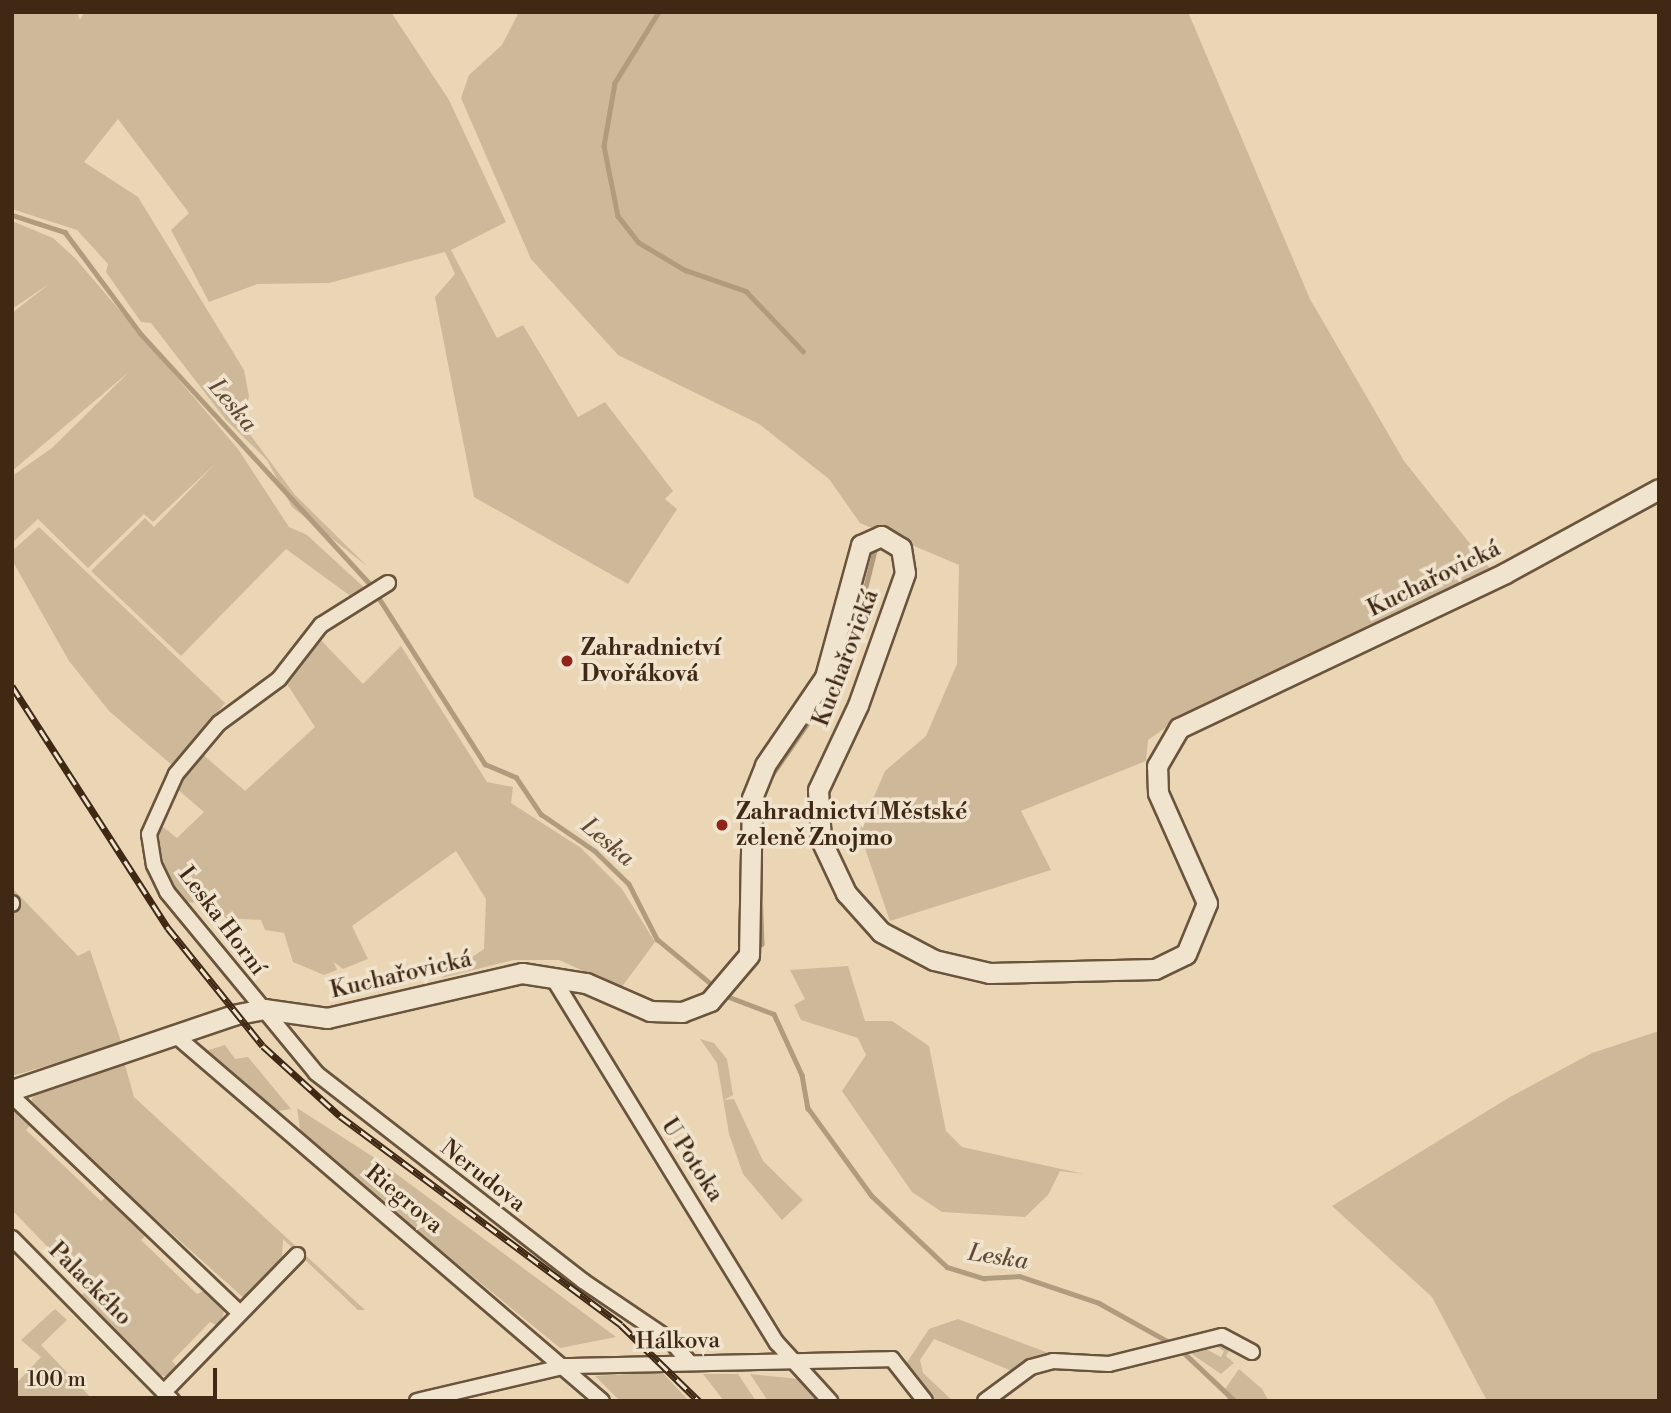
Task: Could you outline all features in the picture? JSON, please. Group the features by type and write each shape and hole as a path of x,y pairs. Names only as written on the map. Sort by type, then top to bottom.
{"street":[{"name":"Kuchařovická","path":"12,1090 175,1035 264,1009 327,1018 522,974 586,983 650,1011 682,1013 710,1000 732,982 749,955 752,798 765,765 825,677 841,635 854,559 871,538 892,540 907,561 858,705 818,790 821,840 846,893 881,932 934,960 990,973 1155,969 1186,954 1206,903 1158,793 1157,766 1179,728 1505,573 1659,489"},
{"name":"Leska Horní","path":"264,1009 167,892 150,848 153,818 176,775 219,723 279,679 321,625 380,588"},
{"name":"U Potoka","path":"553,978 777,1343 800,1362 830,1401"},
{"name":"Nerudova","path":"264,1009 316,1073 531,1241 670,1340 689,1362"},
{"name":"Riegrova","path":"175,1035 566,1366 602,1401"},
{"path":"12,1096 239,1312"},
{"name":"Palackého","path":"12,1238 168,1396 239,1312 297,1255"},
{"path":"985,1401 1031,1367 1053,1361 1109,1364 1171,1351 1222,1336 1252,1352"},
{"name":"Hálkova","path":"417,1401 566,1366 892,1359 925,1401"}],"shaded area":[{"path":"12,12 77,12 80,20 84,12 391,12 449,100 506,222 451,250 497,338 523,325 578,417 605,402 673,491 665,499 677,509 628,584 474,497 435,297 455,274 445,252 329,283 257,284 209,302 171,230 189,213 118,119 84,162 138,197 244,370 249,396 243,425 295,495 368,567 292,507 267,460 226,420 151,323 141,322 106,272 108,264 77,230 12,209"},
{"path":"519,12 1188,12 1310,299 1404,461 1491,570 1175,721 1148,740 1146,761 1021,811 1051,870 890,921 859,831 885,771 926,736 957,664 959,565 860,523 829,479 759,424 618,355 531,259 461,98 469,75 502,45"},
{"path":"12,221 53,238 75,258 238,449 289,527 307,535 369,592 356,600 286,549 181,656 91,571 145,518 154,527 215,464 153,522 144,514 88,568 38,519 12,543 12,476 52,448 130,371 12,471 12,313 49,284 12,309"},
{"path":"39,527 225,703 173,766 109,711 69,661 12,560 12,551"},
{"path":"317,636 363,684 401,646 487,782 513,787 511,803 581,848 622,889 655,942 621,988 559,960 513,960 441,978 484,949 486,899 456,851 352,926 368,959 343,969 334,962 337,970 324,975 293,962 284,933 265,930 261,920 226,918 211,904 183,902 154,864 154,820 177,838 204,812 176,788 201,753 245,791 315,727 283,678"},
{"path":"14,890 78,956 90,950 122,1044 12,1076"},
{"path":"848,966 865,1021 892,1021 929,1046 946,1131 962,1147 1084,1174 1060,1171 1048,1195 1025,1217 942,1212 912,1192 842,1091 866,1055 858,1038 801,1020 794,1005 805,999 790,970"},
{"path":"1659,1031 1659,1401 1487,1401 1432,1297 1332,1206 1510,1097 1592,1053"},
{"path":"700,1039 714,1043 727,1059 733,1095 724,1100 734,1099 763,1161 803,1200 782,1220 743,1174 729,1134 717,1063"},
{"path":"225,1045 235,1059 248,1057 291,1109 271,1112 202,1052"},
{"path":"123,1058 134,1097 365,1310 358,1310 283,1239 282,1261 245,1299 30,1107 35,1088"},
{"path":"12,1105 32,1123 26,1130 101,1201 109,1194 149,1232 141,1240 197,1294 207,1289 225,1307 220,1327 210,1322 172,1361 178,1368 170,1377 154,1374 80,1297 88,1289 12,1210"},
{"path":"297,1108 375,1158 616,1337 560,1348 301,1136"},
{"path":"55,1309 67,1320 41,1345 94,1401 12,1401 12,1388 41,1357 21,1340"},
{"path":"958,1319 1054,1355 1012,1371 934,1339 920,1360 923,1373 953,1401 930,1401 904,1367 929,1329"},
{"path":"1233,1343 1226,1356 1234,1363 1221,1374 1186,1350 1202,1347 1221,1357 1224,1351 1216,1346"},
{"path":"1239,1369 1262,1389 1269,1401 1229,1401 1223,1392"},
{"path":"662,1372 689,1401 620,1401 595,1376"},
{"path":"703,1374 738,1374 756,1401 724,1401"},
{"path":"750,1374 800,1379 818,1401 768,1401"}],"waterway":[{"path":"659,12 615,83 604,146 618,216 638,242 685,270 746,291 803,351"},
{"name":"Leska","path":"12,215 65,232 141,334 370,584 485,764 516,777 541,814 595,851 629,884 657,939 715,987"},
{"path":"769,779 845,669 875,549"},
{"path":"760,887 762,944"},
{"name":"Leska","path":"724,995 774,1014 802,1075 808,1108 872,1196 947,1267 984,1278 1019,1276 1099,1303 1171,1343"},
{"name":"Leska","path":"1181,1350 1235,1401"}],"railway":[{"path":"12,686 168,928 263,1046 340,1116 621,1325 699,1401"}],"place":[{"name":"Zahradnictví Dvořáková","path":"567,661"},
{"name":"Zahradnictví Městské zeleně Znojmo","path":"722,825"}]}
